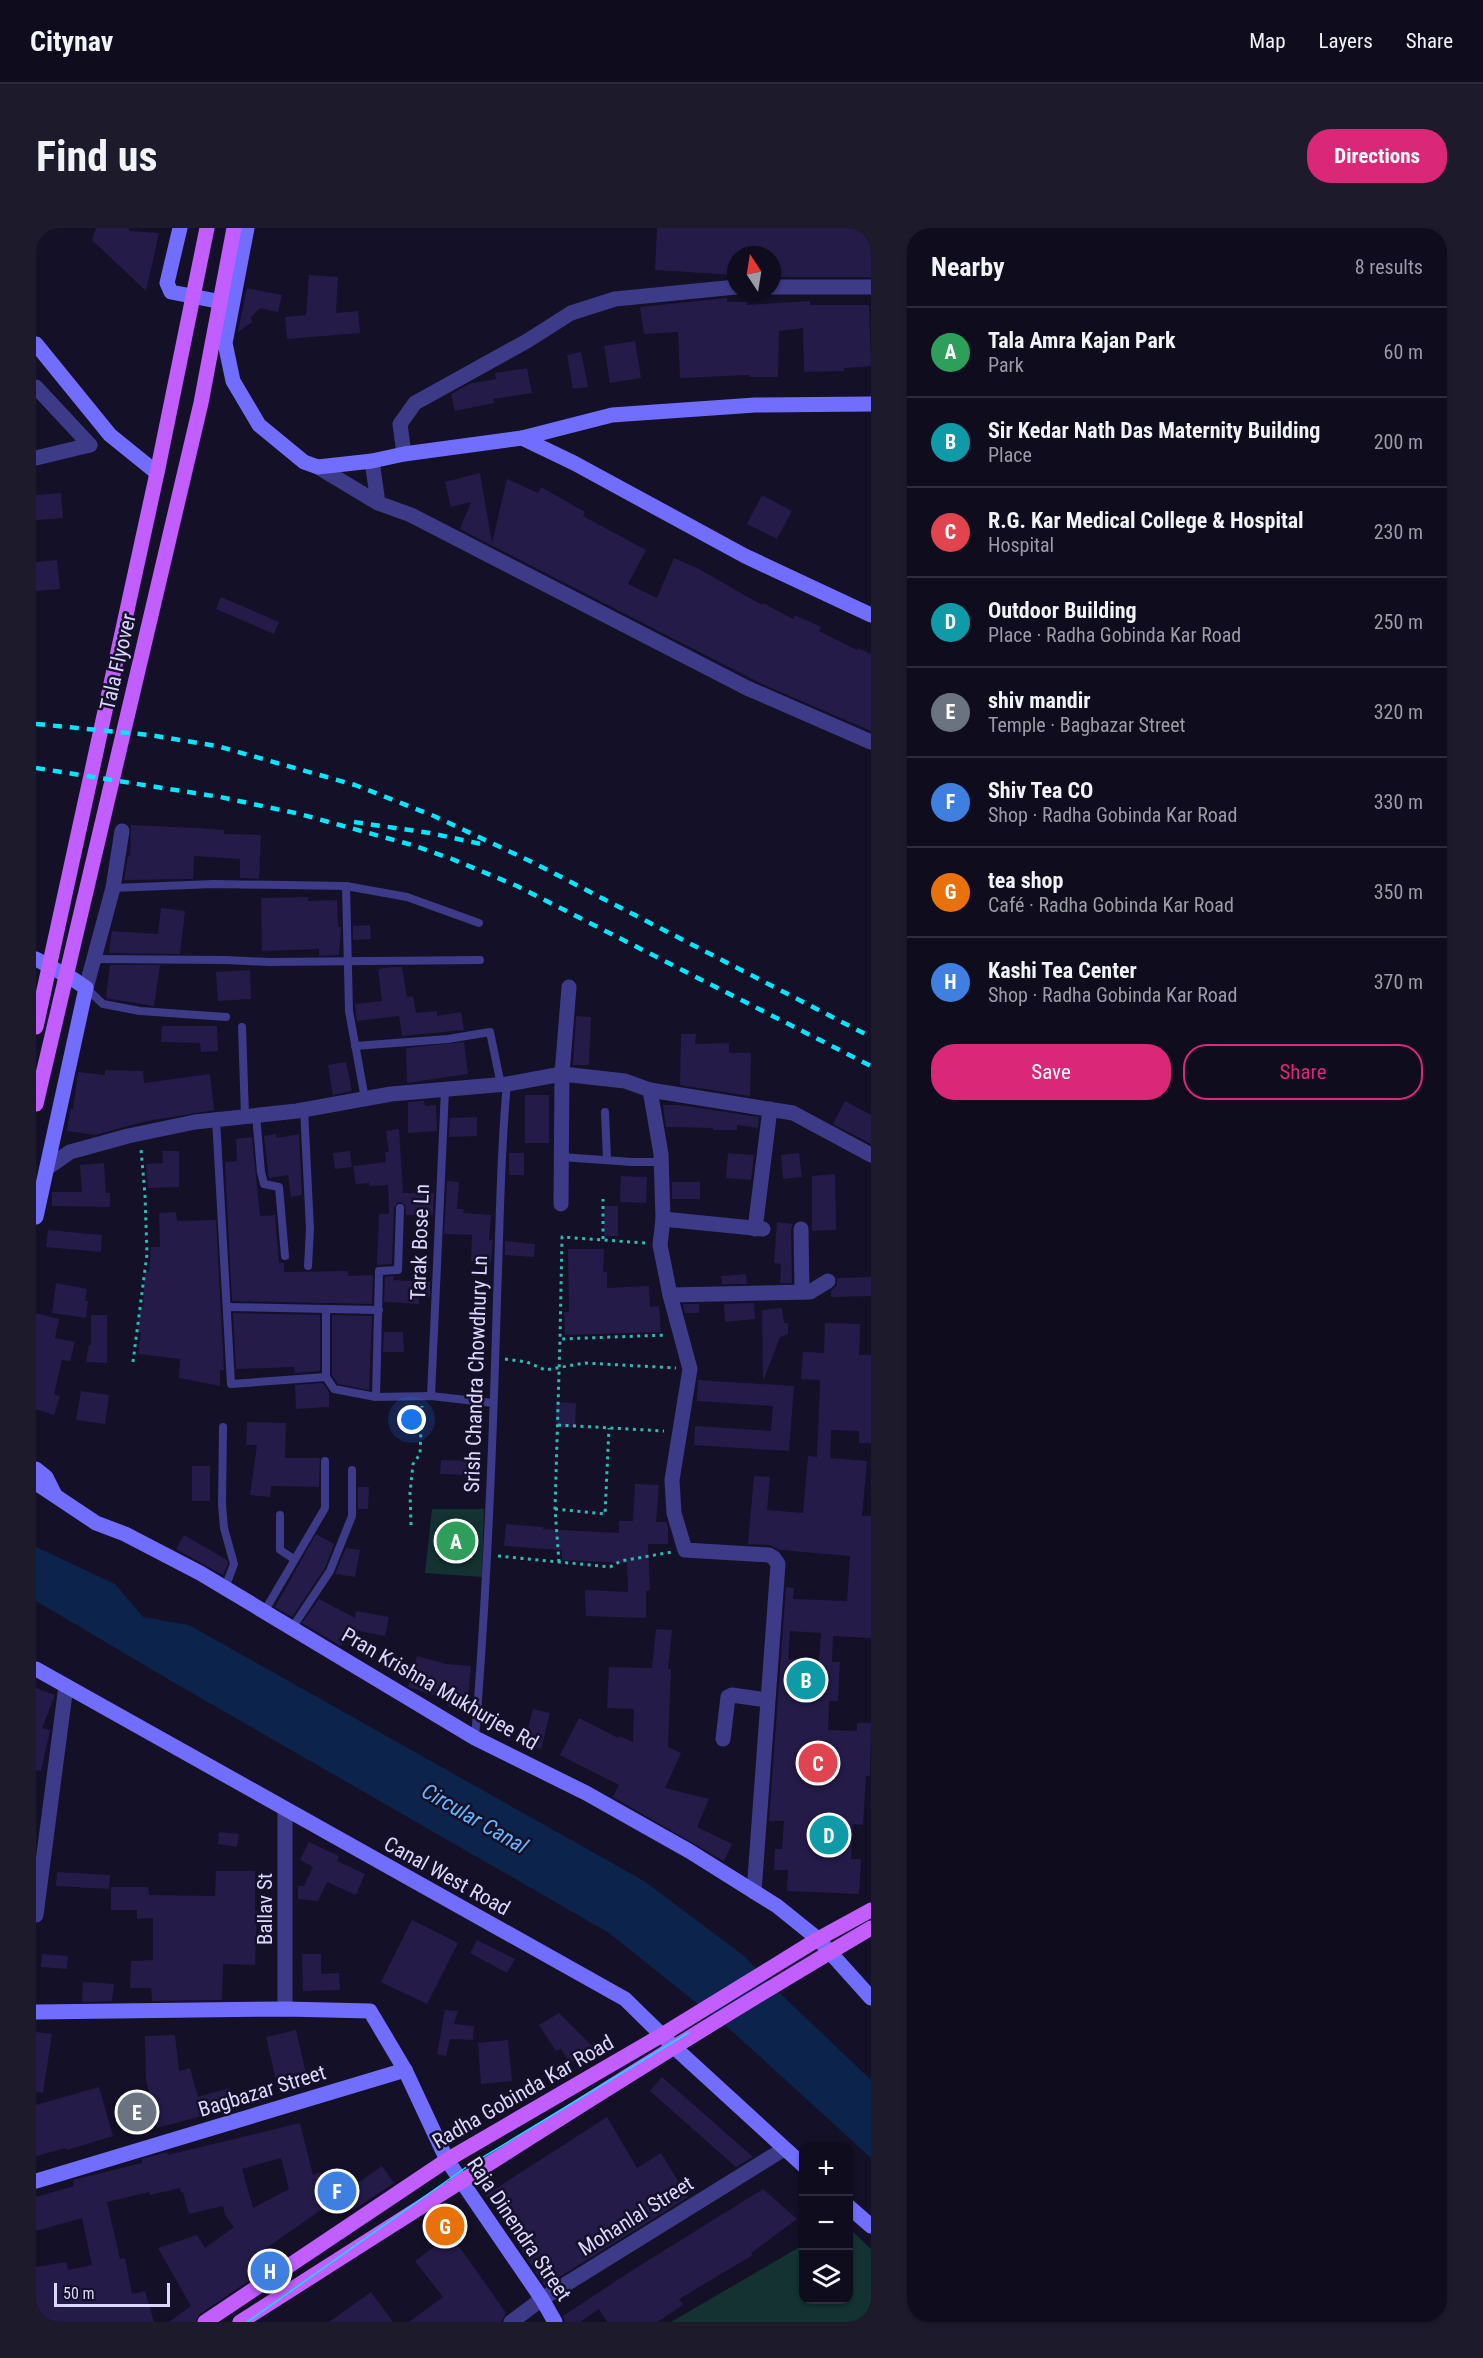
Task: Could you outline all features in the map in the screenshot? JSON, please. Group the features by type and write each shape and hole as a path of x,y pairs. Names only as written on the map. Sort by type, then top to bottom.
{"main road":[{"name":"Tala Flyover","path":"36,1027 157,473 207,228"},
{"name":"Tala Flyover","path":"36,1104 201,403 234,228"},
{"name":"Radha Gobinda Kar Road","path":"205,2322 447,2160 662,2035 801,1949 871,1910"},
{"name":"Radha Gobinda Kar Road","path":"240,2322 545,2127 871,1928"}],"street":[{"path":"180,228 167,283 171,292 232,304"},
{"path":"247,228 225,343 232,381 260,425 304,462 318,466 378,503 411,515 747,688 871,742"},
{"path":"781,287 871,287"},
{"path":"404,454 400,424 415,403 527,341 571,313 615,299 727,288"},
{"path":"36,344 110,435 157,473"},
{"path":"36,388 90,445 36,458"},
{"path":"318,466 372,461 404,454 522,438 612,415 755,405 871,404"},
{"path":"522,438 574,463 745,556 871,615"},
{"path":"372,461 378,503"},
{"path":"36,1217 86,988 113,888 122,831"},
{"path":"36,959 86,988"},
{"path":"561,1204 562,1074 569,987"},
{"path":"47,1168 70,1152 128,1136 195,1122 365,1099 504,1084 562,1074 625,1081 650,1090 793,1113 871,1155"},
{"path":"650,1090 661,1161 663,1219 660,1245 670,1295 690,1369 672,1480 674,1513 685,1550 769,1555 777,1564 754,1892"},
{"path":"663,1219 759,1229 770,1108"},
{"path":"801,1229 802,1292"},
{"path":"670,1295 810,1292 828,1281"},
{"path":"36,1469 46,1477 57,1499"},
{"name":"Pran Krishna Mukhurjee Rd","path":"36,1483 96,1523 125,1534 225,1588 475,1738 606,1805 689,1851 777,1906 818,1939 871,1998"},
{"name":"Canal West Road","path":"36,1669 625,1999 799,2162"},
{"path":"36,1915 66,1686"},
{"path":"723,1739 728,1697 732,1695 767,1700"},
{"name":"Ballav St","path":"285,1810 285,2009"},
{"path":"36,2013 370,2010 405,2070 447,2160"},
{"name":"Bagbazar Street","path":"36,2181 405,2070"},
{"name":"Mohanlal Street","path":"511,2322 542,2299 784,2149"},
{"name":"Raja Dinendra Street","path":"447,2160 542,2299 555,2322"},
{"path":"853,2210 871,2226"}],"lane":[{"path":"113,888 214,884 346,886 407,897 479,923"},
{"path":"346,886 349,1011 365,1099"},
{"path":"95,959 269,962 480,960"},
{"path":"86,988 103,1004 140,1011 226,1017"},
{"path":"242,1027 250,1116 264,1184 279,1186 285,1256"},
{"name":"Srish Chandra Chowdhury Ln","path":"355,1046 448,1039 490,1032 504,1084 487,1555 475,1738"},
{"name":"Tarak Bose Ln","path":"427,1396 445,1090"},
{"path":"304,1109 310,1229 308,1266"},
{"path":"605,1112 607,1160"},
{"path":"216,1119 231,1384 326,1377"},
{"path":"561,1157 661,1161"},
{"path":"376,1397 379,1271 398,1270 400,1208"},
{"path":"228,1307 379,1310"},
{"path":"326,1309 326,1377 334,1389 376,1397 427,1396 492,1403"},
{"path":"224,1427 222,1505 224,1528 234,1564 225,1588"},
{"path":"264,1612 325,1508 325,1461"},
{"path":"292,1628 330,1571 352,1516 352,1470"},
{"path":"280,1515 280,1550 294,1559"}],"path":[{"path":"133,1362 147,1254 146,1195 140,1135"},
{"path":"603,1199 603,1240"},
{"path":"559,1562 555,1509 562,1237 660,1245"},
{"path":"560,1339 680,1335"},
{"path":"495,1358 527,1362 545,1370 585,1363 690,1369"},
{"path":"411,1525 410,1493 414,1464 420,1454 427,1396"},
{"path":"558,1425 680,1432"},
{"path":"555,1509 605,1514 609,1428"},
{"path":"487,1555 610,1567 621,1561 685,1550"}],"green space":[{"path":"432,1509 484,1509 482,1577 425,1573"},
{"path":"853,2232 871,2249 871,2322 671,2322 799,2247 799,2304 853,2304"}],"water":[{"name":"Circular Canal","path":"36,1547 115,1584 143,1617 189,1625 644,1881 744,1956 871,2080 871,2158 734,2033 609,1933 36,1601"}],"building":[{"path":"96,228 129,228 129,231 159,233 146,291 92,240"},
{"path":"657,228 871,228 871,277 781,277 781,246 727,246 727,274 655,270"},
{"path":"309,275 338,277 336,313 358,311 360,333 287,339 285,317 306,315"},
{"path":"247,288 282,295 278,312 260,308 251,317 252,322 238,332"},
{"path":"727,298 727,302 747,302 747,305 810,301 810,305 869,305 871,366 844,368 844,371 804,372 803,328 779,331 778,377 749,377 749,375 680,378 678,332 644,334 640,307"},
{"path":"635,341 641,378 610,383 604,346"},
{"path":"581,352 588,387 573,389 567,355"},
{"path":"527,368 532,393 493,399 494,403 455,411 451,394 469,384 496,379 495,373"},
{"path":"480,473 492,543 507,479 538,493 541,487 585,512 583,516 646,550 628,584 657,598 674,558 697,568 762,605 763,603 793,619 795,615 821,627 819,631 857,650 858,648 871,654 871,731 762,684 460,529 471,502 451,507 445,482"},
{"path":"61,493 63,518 36,520 36,495"},
{"path":"762,495 792,511 777,539 747,524"},
{"path":"57,560 60,589 36,591 36,562"},
{"path":"221,597 279,622 274,634 216,609"},
{"path":"131,825 224,830 224,834 261,835 259,879 240,878 240,859 194,856 193,879 124,880 128,856 130,856"},
{"path":"308,897 308,901 337,900 338,927 341,927 339,955 319,956 319,949 262,951 261,898"},
{"path":"161,908 185,911 180,954 109,953 112,931 158,934"},
{"path":"370,925 371,939 353,940 353,926"},
{"path":"110,965 160,965 154,1006 106,998"},
{"path":"402,967 407,997 413,996 416,1013 437,1011 437,1016 461,1012 464,1030 402,1036 399,1016 357,1021 355,1004 382,1001 378,969"},
{"path":"250,970 251,999 218,1001 216,972"},
{"path":"576,1016 591,1017 589,1065 573,1065"},
{"path":"162,1026 217,1026 218,1051 201,1052 200,1043 161,1042"},
{"path":"681,1034 696,1034 695,1044 729,1043 729,1053 751,1053 750,1096 680,1085"},
{"path":"464,1042 468,1074 407,1083 406,1048"},
{"path":"346,1062 352,1091 333,1095 328,1065"},
{"path":"105,1070 143,1071 144,1083 210,1074 214,1110 147,1121 95,1135 67,1131 70,1109 73,1110 78,1072 105,1075"},
{"path":"525,1095 549,1095 549,1143 525,1143"},
{"path":"424,1101 425,1106 436,1105 437,1131 408,1133 408,1102"},
{"path":"845,1101 871,1115 871,1144 833,1124"},
{"path":"663,1105 679,1105 759,1117 758,1128 737,1125 737,1130 666,1127"},
{"path":"477,1117 477,1136 449,1137 450,1118"},
{"path":"399,1129 403,1193 434,1193 433,1215 406,1215 405,1205 401,1202 397,1203 394,1208 392,1264 377,1265 379,1214 389,1214 388,1185 356,1184 353,1166 386,1162 385,1152 389,1152 386,1131"},
{"path":"276,1134 277,1138 299,1134 302,1195 291,1197 288,1175 269,1178 264,1136"},
{"path":"252,1137 260,1216 275,1215 279,1263 284,1263 284,1272 348,1271 348,1276 373,1275 372,1304 232,1301 225,1162 237,1161 236,1139"},
{"path":"162,1151 179,1151 179,1187 148,1188 146,1164 163,1163"},
{"path":"350,1151 352,1167 335,1169 333,1153"},
{"path":"509,1153 524,1153 524,1175 509,1175"},
{"path":"728,1153 754,1155 751,1180 726,1178"},
{"path":"799,1153 802,1177 783,1179 781,1155"},
{"path":"104,1163 106,1193 110,1193 110,1207 52,1206 52,1192 82,1192 80,1165"},
{"path":"835,1174 836,1230 812,1231 812,1176"},
{"path":"621,1176 647,1177 646,1203 620,1202"},
{"path":"447,1181 459,1182 457,1209 464,1209 463,1213 491,1215 489,1240 493,1240 491,1262 471,1261 472,1235 444,1234"},
{"path":"672,1182 700,1182 700,1199 672,1199"},
{"path":"604,1206 618,1206 618,1236 604,1236"},
{"path":"176,1212 177,1221 216,1220 224,1370 220,1370 220,1386 179,1378 180,1359 138,1354 141,1332 138,1332 140,1306 143,1307 145,1271 149,1272 151,1247 160,1247 159,1213"},
{"path":"777,1222 793,1224 791,1229 792,1283 780,1283 781,1264 774,1263"},
{"path":"48,1230 102,1235 101,1252 46,1247"},
{"path":"505,1241 535,1244 534,1257 505,1255"},
{"path":"568,1249 604,1249 603,1272 607,1272 607,1288 649,1286 650,1307 659,1306 661,1332 565,1335 564,1312 569,1312"},
{"path":"746,1274 747,1284 722,1284 721,1276"},
{"path":"394,1276 393,1280 430,1282 430,1297 419,1296 419,1304 384,1302 385,1277"},
{"path":"871,1277 871,1296 831,1297 831,1291 837,1285 837,1278"},
{"path":"56,1283 87,1289 86,1318 52,1313"},
{"path":"754,1303 755,1319 725,1322 724,1304"},
{"path":"683,1304 699,1304 699,1313 685,1313"},
{"path":"782,1308 784,1323 788,1323 788,1334 780,1337 763,1381 762,1310"},
{"path":"36,1313 59,1319 55,1338 75,1342 70,1361 62,1360 54,1394 60,1396 54,1415 36,1409"},
{"path":"233,1313 320,1315 320,1371 295,1373 294,1367 236,1369"},
{"path":"91,1315 107,1315 107,1363 86,1362 89,1345 91,1345"},
{"path":"332,1315 372,1316 369,1390 338,1384 332,1375"},
{"path":"825,1323 860,1324 859,1355 871,1355 871,1443 859,1443 859,1431 831,1430 830,1458 867,1461 862,1516 871,1516 871,1638 833,1636 832,1662 840,1662 838,1701 829,1701 828,1730 857,1731 857,1723 871,1723 870,1776 866,1776 863,1825 853,1824 851,1859 861,1859 859,1894 787,1891 788,1870 774,1870 775,1849 782,1849 784,1821 769,1821 786,1587 794,1588 793,1599 847,1601 850,1556 780,1550 770,1545 748,1544 754,1476 770,1477 767,1510 803,1513 808,1456 817,1457 820,1380 801,1379 803,1352 824,1353","holes":["790,1631 821,1633 819,1661 788,1659"]},
{"path":"384,1332 403,1332 404,1352 383,1352"},
{"path":"698,1380 794,1386 789,1451 694,1445 695,1426 771,1431 773,1406 697,1401"},
{"path":"323,1383 329,1392 329,1407 296,1409 295,1385"},
{"path":"81,1391 109,1395 105,1424 76,1420"},
{"path":"556,1402 576,1403 575,1428 556,1427"},
{"path":"247,1422 286,1423 285,1458 320,1458 319,1487 271,1486 270,1497 250,1495 257,1445 246,1445"},
{"path":"441,1460 473,1461 472,1475 440,1474"},
{"path":"192,1466 210,1466 210,1501 192,1501"},
{"path":"635,1484 659,1485 656,1522 666,1522 668,1527 668,1544 648,1544 650,1590 646,1591 646,1618 586,1616 585,1590 628,1592 627,1563 562,1560 562,1550 504,1546 506,1524 543,1527 543,1529 619,1533 619,1521 633,1521"},
{"path":"358,1487 369,1487 368,1509 358,1509"},
{"path":"316,1534 334,1544 325,1568 292,1617 275,1607"},
{"path":"184,1535 227,1560 228,1564 223,1575 176,1549"},
{"path":"346,1548 360,1550 355,1577 335,1574"},
{"path":"319,1599 355,1618 356,1611 389,1617 385,1636 349,1629 341,1646 302,1623"},
{"path":"656,1629 672,1630 668,1669 671,1669 668,1747 681,1753 665,1788 709,1799 697,1827 732,1844 724,1861 613,1797 619,1785 560,1755 579,1718 618,1738 619,1736 633,1742 634,1709 607,1708 609,1667 652,1668"},
{"path":"417,1656 446,1664 471,1666 467,1708 448,1707 449,1700 408,1687"},
{"path":"36,1688 55,1695 42,1728 50,1730 41,1771 36,1770"},
{"path":"533,1709 550,1713 541,1749 524,1745"},
{"path":"219,1832 239,1834 237,1847 218,1844"},
{"path":"309,1842 339,1856 337,1861 365,1874 356,1895 327,1882 318,1901 298,1899 298,1886 304,1886 313,1867 300,1860"},
{"path":"216,1871 255,1871 255,1911 257,1911 255,1965 223,1964 222,2000 152,2001 151,1988 130,1988 131,1961 153,1960 153,1918 137,1919 137,1910 111,1910 111,1887 148,1887 149,1895 215,1896"},
{"path":"57,1872 110,1875 109,1889 56,1886"},
{"path":"412,1920 458,1943 427,2004 381,1982"},
{"path":"477,1940 515,1959 507,1973 470,1953"},
{"path":"42,1954 68,1956 67,1969 41,1967"},
{"path":"302,1954 321,1954 321,1974 339,1973 340,1990 303,1991"},
{"path":"83,1982 114,1984 112,2001 82,2002"},
{"path":"445,2010 458,2011 454,2024 474,2026 473,2040 450,2039 446,2056 437,2054"},
{"path":"559,2013 594,2048 570,2063 561,2049 556,2051 539,2025"},
{"path":"296,2030 309,2086 279,2093 266,2037"},
{"path":"36,2032 52,2034 43,2093 36,2092"},
{"path":"175,2035 179,2071 190,2068 198,2097 229,2088 235,2107 157,2128 146,2079 145,2036"},
{"path":"508,2040 512,2081 481,2084 478,2043"},
{"path":"662,2077 753,2157 736,2167 650,2091"},
{"path":"99,2087 113,2136 67,2150 66,2148 36,2156 36,2105"},
{"path":"607,2117 637,2168 661,2153 688,2197 545,2286 486,2195"},
{"path":"300,2123 313,2175 319,2172 338,2198 249,2260 259,2274 200,2314 195,2322 169,2322 191,2306 158,2248 197,2235 205,2248 234,2227 225,2215 223,2206 189,2214 180,2188 150,2195 149,2192 107,2202 120,2259 125,2258 132,2294 145,2291 154,2322 36,2322 36,2267 67,2262 68,2270 92,2265 82,2218 36,2231 36,2197 74,2186 73,2180 142,2163 142,2159 167,2152 168,2155","holes":["281,2158 289,2189 253,2208 242,2169"]},
{"path":"382,2166 394,2183 353,2210 342,2194"},
{"path":"763,2189 797,2219 751,2253 753,2255 679,2299 683,2305 657,2322 607,2322 599,2309 580,2322 565,2322 563,2316"},
{"path":"443,2240 456,2242 506,2313 501,2322 409,2322 443,2297 415,2261"},
{"path":"371,2292 393,2322 329,2322"}],"tram line":[{"path":"247,2322 465,2168 688,2033"}],"railway":[{"path":"36,724 150,735 217,746 355,785 434,816 532,862 871,1037"},
{"path":"36,768 220,797 300,814 412,845 452,859 517,886 871,1066"},
{"path":"354,822 430,833 481,844"}],"place":[{"name":"Tala Amra Kajan Park","path":"456,1541"},
{"name":"Sir Kedar Nath Das Maternity Building","path":"806,1680"},
{"name":"R.G. Kar Medical College & Hospital","path":"818,1763"},
{"name":"Outdoor Building","path":"829,1835"},
{"name":"shiv mandir","path":"137,2112"},
{"name":"Shiv Tea CO","path":"337,2191"},
{"name":"tea shop","path":"445,2226"},
{"name":"Kashi Tea Center","path":"270,2271"}]}
